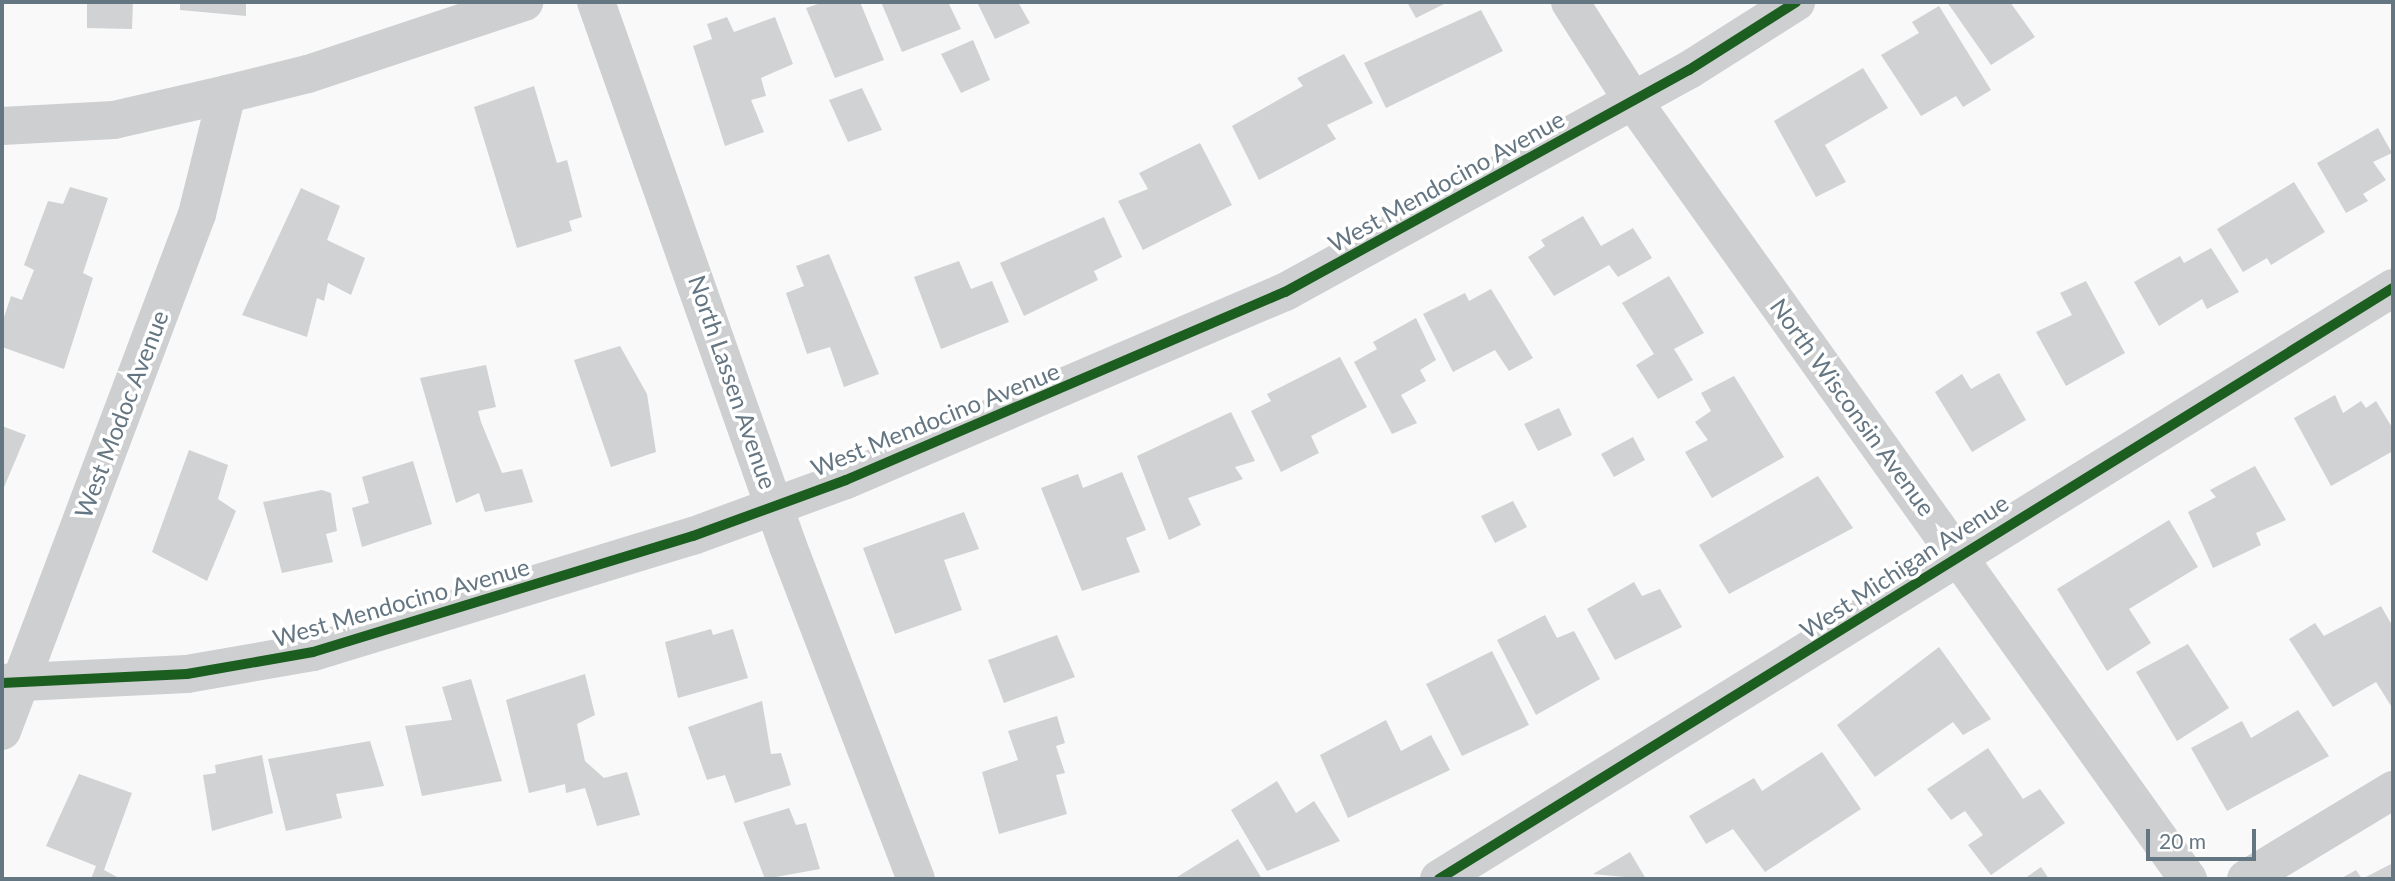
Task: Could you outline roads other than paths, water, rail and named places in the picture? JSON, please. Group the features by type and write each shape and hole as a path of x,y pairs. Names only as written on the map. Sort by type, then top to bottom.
{"street":[{"path":"2,126 114,120 227,94 308,74 524,2"},
{"name":"North Lassen Avenue","path":"596,2 774,504 916,879"},
{"name":"North Wisconsin Avenue","path":"1570,2 1633,101 2188,879"},
{"name":"West Mendocino Avenue","path":"11,682 187,674 313,652 693,537 1106,373 1285,292 1633,101 1796,2"},
{"name":"West Modoc Avenue","path":"2,731 11,682 197,214 227,94"},
{"name":"West Michigan Avenue","path":"1439,879 2393,288"},
{"path":"2246,879 2393,790"}]}
